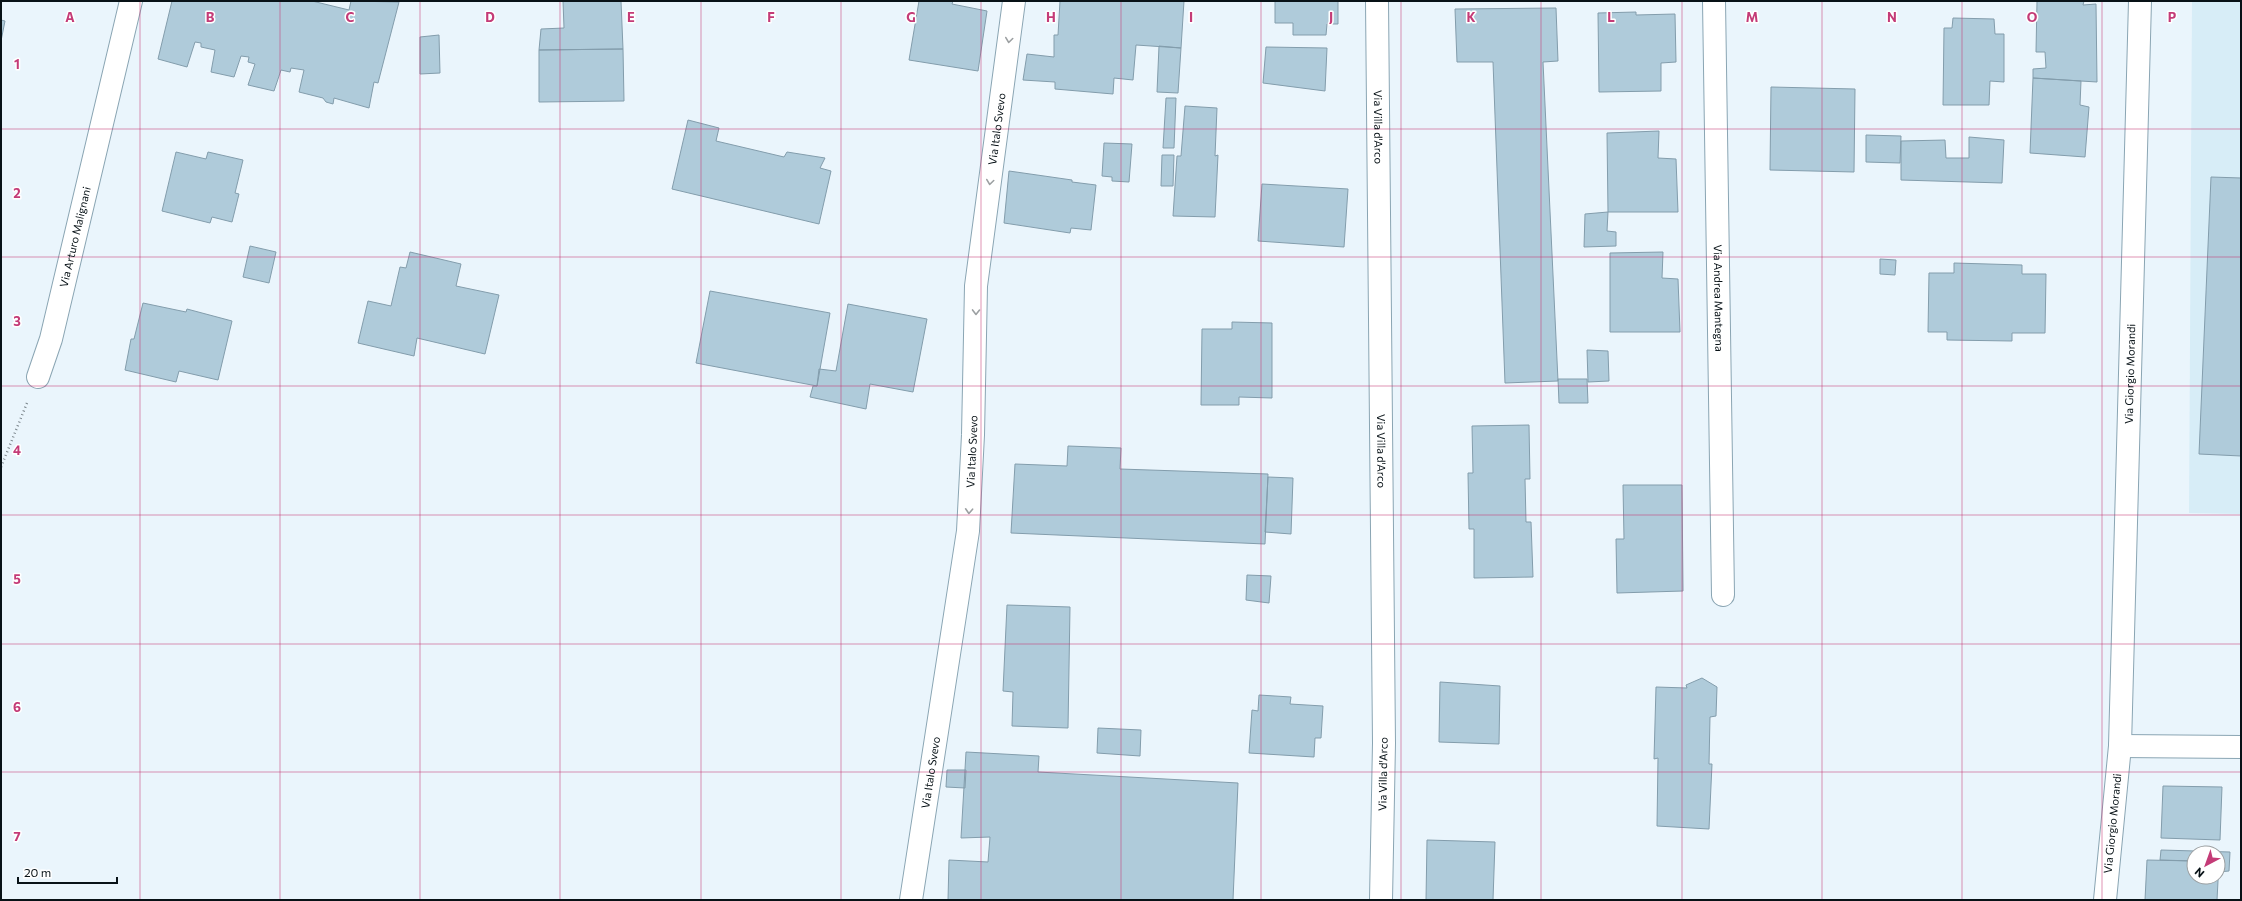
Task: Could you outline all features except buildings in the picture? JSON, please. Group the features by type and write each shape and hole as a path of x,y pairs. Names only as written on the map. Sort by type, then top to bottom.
{"street":[{"name":"Via Arturo Malignani","path":"38,377 51,338 131,1"},
{"name":"Via Italo Svevo","path":"911,900 968,531 973,435 976,286 1014,1"},
{"name":"Via Villa d'Arco","path":"1377,1 1384,735 1381,900"},
{"name":"Via Andrea Mantegna","path":"1714,1 1723,596"},
{"name":"Via Giorgio Morandi","path":"2105,900 2120,746 2140,1"},
{"path":"2120,746 2241,747"}],"path":[{"path":"1,467 38,377"}],"shaded area":[{"path":"2192,1 2241,1 2241,514 2189,513"}]}
